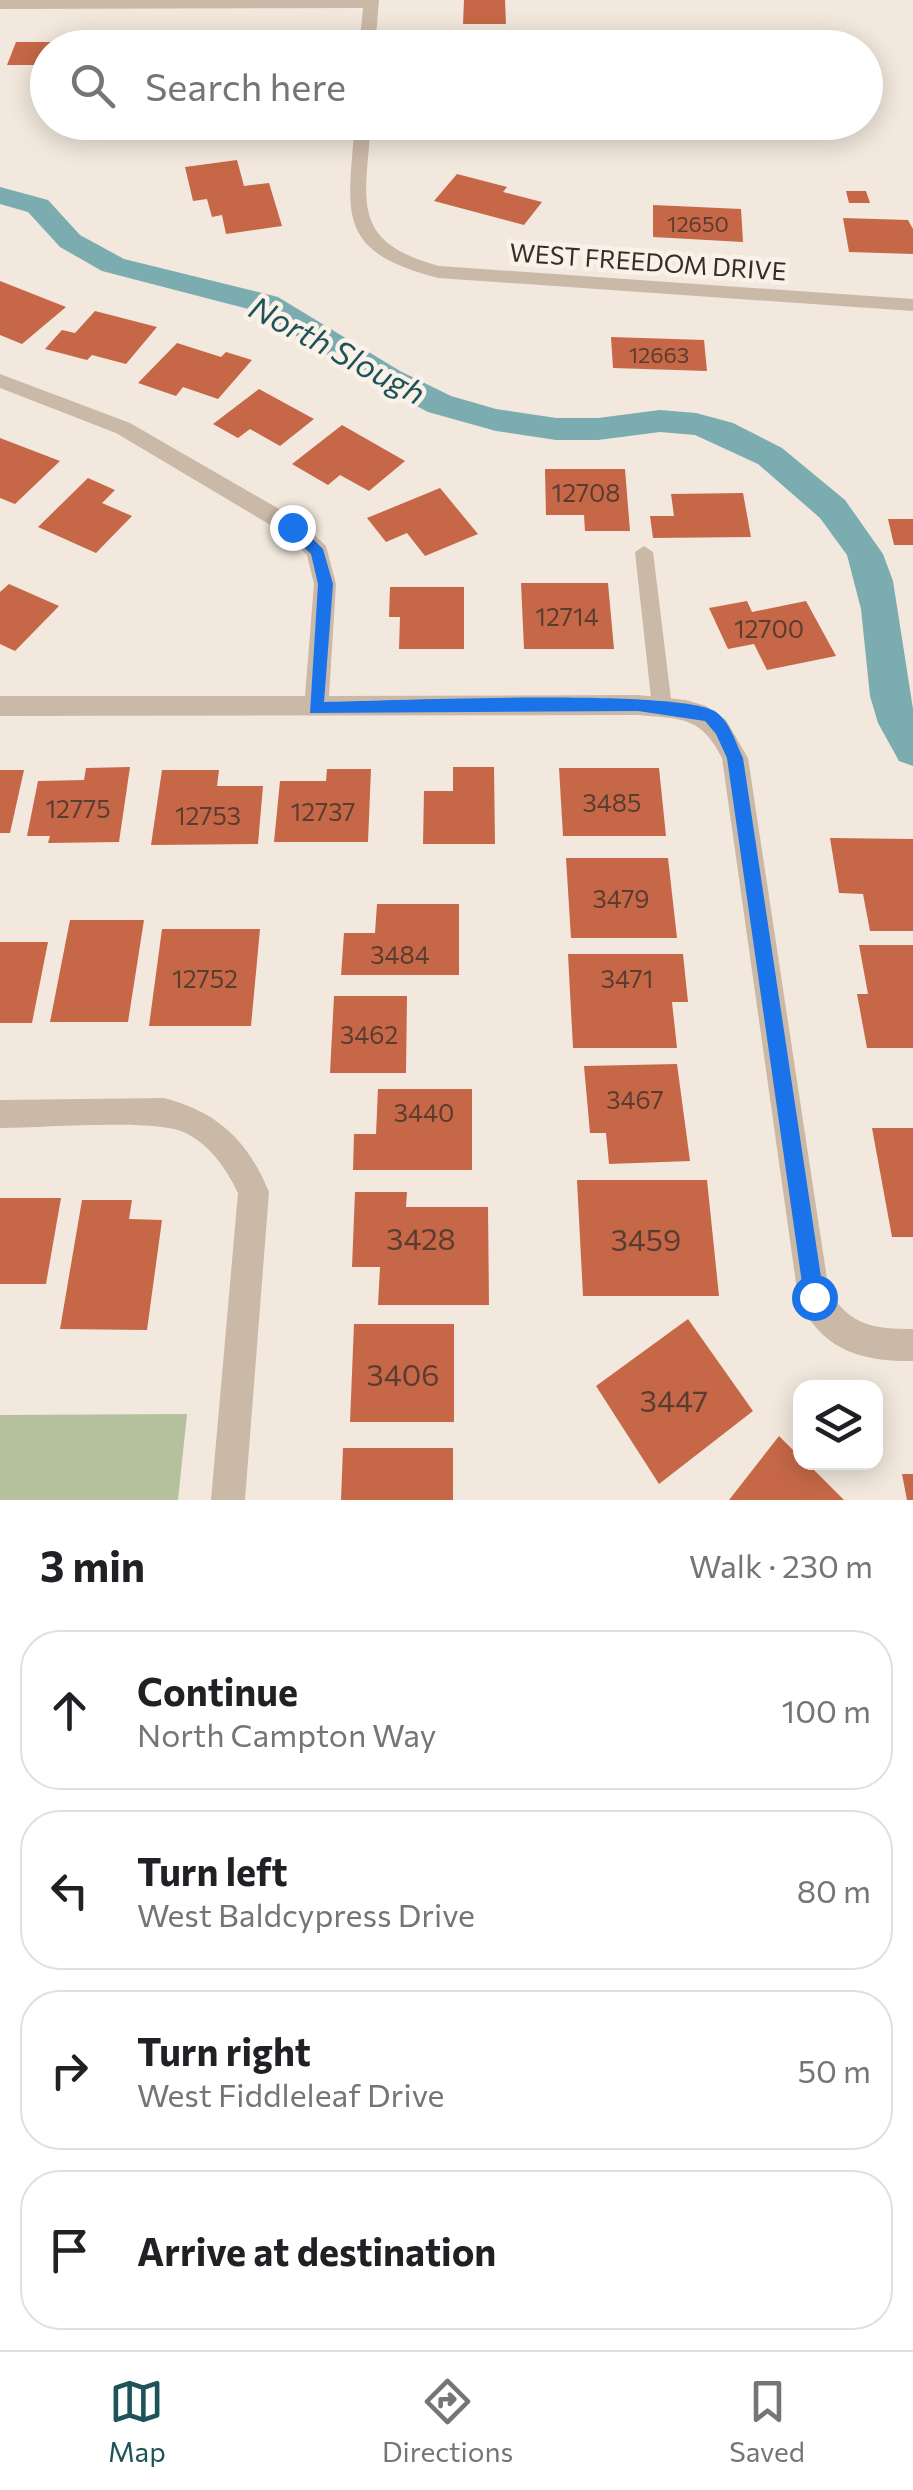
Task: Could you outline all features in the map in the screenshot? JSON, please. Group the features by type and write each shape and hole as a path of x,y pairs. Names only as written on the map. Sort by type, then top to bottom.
{"street":[{"path":"0,4 370,2 369,30"},
{"name":"WEST FREEDOM DRIVE","path":"362,140 358,214 364,234 382,254 405,265 438,272 913,305"},
{"path":"0,382 123,428 292,527 318,552 325,584 316,708"},
{"path":"0,706 662,708 709,716 722,730 735,758 814,1297 832,1327 856,1341 913,1345"},
{"path":"0,1114 164,1112 187,1117 234,1151 254,1192 228,1500"}],"lane":[{"path":"644,552 662,708"}],"green space":[{"path":"187,1414 178,1500 0,1500 0,1415"}],"building":[{"path":"464,0 505,0 506,24 463,24"},
{"path":"16,42 30,42 30,65 7,65"},
{"path":"237,160 244,186 269,183 282,226 226,234 222,215 212,217 207,199 193,201 185,167"},
{"path":"457,174 507,187 503,192 542,202 524,225 434,201"},
{"path":"846,191 866,191 870,203 849,203"},
{"path":"653,205 741,209 743,242 653,237"},
{"path":"843,218 908,220 913,229 913,254 849,252"},
{"path":"0,281 66,307 22,344 0,335"},
{"path":"95,311 157,327 126,364 92,355 87,360 45,349 62,330 75,333"},
{"path":"611,337 704,340 707,371 613,368"},
{"path":"177,343 221,357 226,352 252,360 218,399 183,387 176,396 138,383"},
{"path":"259,389 314,419 280,446 250,429 238,438 213,424"},
{"path":"342,425 405,461 369,491 340,475 328,485 292,464"},
{"path":"0,438 60,461 15,504 0,498"},
{"path":"545,469 625,469 630,531 585,531 584,515 546,515"},
{"path":"88,478 115,490 102,503 132,516 96,553 38,527"},
{"path":"440,488 478,534 425,556 407,533 386,542 367,518"},
{"path":"743,493 751,537 653,538 650,516 674,516 671,494"},
{"path":"888,519 913,519 913,545 894,545"},
{"path":"521,583 608,583 614,649 524,649"},
{"path":"9,584 59,606 15,651 0,644 0,592"},
{"path":"390,587 464,587 464,649 399,649 400,617 389,617"},
{"path":"747,601 752,612 806,601 836,656 767,670 754,644 728,649 709,608"},
{"path":"130,767 119,842 48,843 50,836 27,836 38,781 84,780 86,768"},
{"path":"453,767 494,767 495,844 423,844 424,791 453,791"},
{"path":"559,768 659,768 666,836 563,836"},
{"path":"327,769 371,769 368,842 274,842 280,781 326,781"},
{"path":"0,770 24,770 10,833 0,833"},
{"path":"162,770 219,770 217,786 263,786 258,844 151,845"},
{"path":"830,838 913,839 913,931 870,931 863,894 839,893"},
{"path":"566,858 668,858 677,938 571,938"},
{"path":"377,904 459,904 459,975 341,975 344,933 375,933"},
{"path":"70,920 144,920 128,1022 50,1022"},
{"path":"162,929 260,929 251,1026 149,1026"},
{"path":"0,942 48,942 32,1023 0,1023"},
{"path":"859,945 913,945 913,1048 867,1048 857,994 868,994"},
{"path":"568,954 683,954 688,1002 672,1002 677,1048 573,1048"},
{"path":"334,996 407,996 406,1073 330,1073"},
{"path":"677,1064 690,1161 609,1164 606,1133 590,1133 584,1066"},
{"path":"378,1089 472,1089 472,1170 353,1170 354,1134 376,1134"},
{"path":"872,1128 913,1128 913,1237 892,1237"},
{"path":"577,1180 707,1180 719,1296 583,1296"},
{"path":"355,1192 407,1192 406,1207 488,1207 489,1305 378,1305 380,1267 352,1267"},
{"path":"0,1198 61,1198 46,1284 0,1284"},
{"path":"82,1200 132,1200 129,1219 162,1220 147,1330 60,1329"},
{"path":"688,1319 753,1411 659,1484 596,1386"},
{"path":"354,1324 454,1324 454,1422 350,1422"},
{"path":"779,1436 793,1450 793,1470 814,1470 844,1500 729,1500"},
{"path":"343,1448 453,1448 453,1500 341,1500"},
{"path":"902,1474 913,1474 913,1500 907,1500"}],"waterway":[{"name":"North Slough","path":"0,195 38,206 70,241 113,265 267,304 389,378 440,404 496,420 556,429 598,429 660,421 696,424 722,431 770,456 832,509 865,554 879,609 889,696 913,750"}],"route":[{"path":"292,527 318,552 325,584 316,708 638,705 709,716 722,730 735,758 814,1297"}]}
